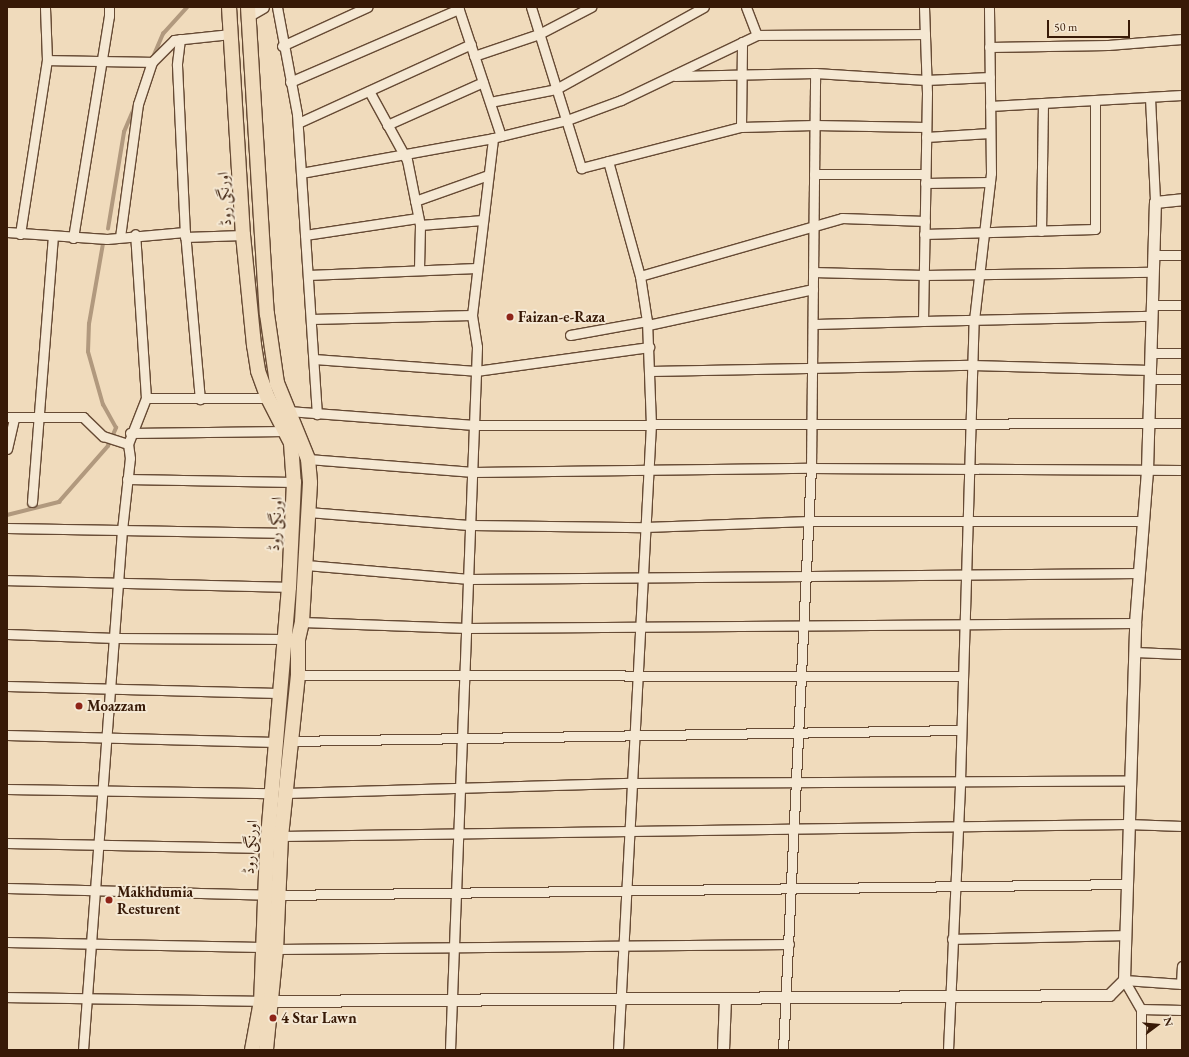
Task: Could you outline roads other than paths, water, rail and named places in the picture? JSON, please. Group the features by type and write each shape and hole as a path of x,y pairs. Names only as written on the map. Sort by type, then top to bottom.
{"main road":[{"name":"اورنگی روڈ","path":"229,7 243,234 254,345 258,370 268,398 285,431 293,452 294,482 289,587 278,693 276,742 266,848 271,894"},
{"name":"اورنگی روڈ","path":"248,11 267,314 277,383 308,459 310,483 302,622 298,639 298,675 281,836 271,894 266,1001 266,1050"},
{"name":"اورنگی روڈ","path":"252,1050 266,1001"}],"street":[{"path":"20,234 47,60 45,7"},
{"path":"72,238 102,61 109,7"},
{"path":"248,11 263,7"},
{"path":"277,7 282,46 298,123 317,414"},
{"path":"282,46 367,7"},
{"path":"531,7 582,168 741,127 814,125 926,127"},
{"path":"474,56 539,34 591,7"},
{"path":"490,102 556,89 704,7"},
{"path":"746,7 757,35"},
{"path":"923,321 926,137 924,7"},
{"path":"948,1050 949,997 960,781 963,623 974,320 990,182 989,7"},
{"path":"290,82 458,8 490,102 497,137 488,175 472,315 477,347 468,628 461,788 457,833 450,1050"},
{"path":"120,237 138,104 152,62 174,40 231,34"},
{"path":"301,173 497,137 567,120 621,100 757,35 925,34"},
{"path":"180,39 177,65 185,234 200,399"},
{"path":"989,47 1108,45 1182,39"},
{"path":"741,127 742,42"},
{"path":"298,123 470,44"},
{"path":"47,60 152,62"},
{"path":"672,76 815,73 926,80 990,77"},
{"path":"783,1050 790,944 793,830 797,784 812,468 815,73"},
{"path":"388,125 483,82"},
{"path":"368,91 404,154 419,221 420,270"},
{"path":"990,106 1150,98 1182,94"},
{"path":"1141,1050 1141,1009 1124,980 1127,824 1130,780 1135,623 1147,470 1151,353 1155,202 1150,98"},
{"path":"924,234 1095,229 1095,101"},
{"path":"1041,231 1043,103"},
{"path":"926,137 990,133"},
{"path":"608,161 640,276 649,347 651,424 632,784 627,832 618,1050"},
{"path":"814,174 990,182"},
{"path":"415,201 488,175"},
{"path":"1155,202 1182,199"},
{"path":"640,276 813,225 842,218 925,221"},
{"path":"305,235 419,221 483,220"},
{"path":"7,232 72,238 120,237 135,234 243,234"},
{"path":"124,443 146,398 135,234"},
{"path":"32,502 53,237"},
{"path":"1153,255 1182,255"},
{"path":"308,275 477,268"},
{"path":"813,272 924,275 1153,272"},
{"path":"570,335 647,323 813,289"},
{"path":"1152,305 1182,304"},
{"path":"311,319 472,315"},
{"path":"813,324 1152,316"},
{"path":"314,359 476,371 649,347"},
{"path":"1151,353 1182,352"},
{"path":"650,371 972,365 1150,375 1182,379"},
{"path":"146,398 268,398"},
{"path":"288,411 474,425 1182,422"},
{"path":"7,449 10,417 83,417 103,436 124,443 130,458 122,530 108,738 83,1050"},
{"path":"130,432 285,431"},
{"path":"308,459 473,472 812,468 1182,470"},
{"path":"127,479 294,482"},
{"path":"308,512 471,526 645,527 809,521 1143,521"},
{"path":"7,528 291,533"},
{"path":"306,565 469,579 1139,572"},
{"path":"7,580 289,587"},
{"path":"302,622 468,628 804,624 1135,623"},
{"path":"7,634 115,638 298,639"},
{"path":"1134,652 1182,654"},
{"path":"298,675 962,676"},
{"path":"7,686 111,690 278,693"},
{"path":"290,741 634,734 961,730"},
{"path":"7,735 276,742"},
{"path":"286,793 632,784 797,784 1130,780"},
{"path":"7,789 271,793"},
{"path":"281,836 793,830 1127,824 1182,826"},
{"path":"7,843 266,848"},
{"path":"7,888 271,894 1127,884"},
{"path":"952,939 1126,935"},
{"path":"7,942 269,948 790,944"},
{"path":"7,997 266,1001 725,999 1109,995 1124,980 1182,984 1182,966"},
{"path":"723,1050 725,999"},
{"path":"1141,1009 1182,1010"}],"waterway":[{"path":"154,55 163,34 187,7"},
{"path":"108,229 124,132 134,108"},
{"path":"7,515 59,502 108,446 116,428 103,405 88,352 89,324 103,244"}],"place":[{"name":"Faizan-e-Raza","path":"510,317"},
{"name":"Moazzam","path":"79,706"},
{"name":"Makhdumia Resturent","path":"109,900"},
{"name":"4 Star Lawn","path":"273,1018"}]}
